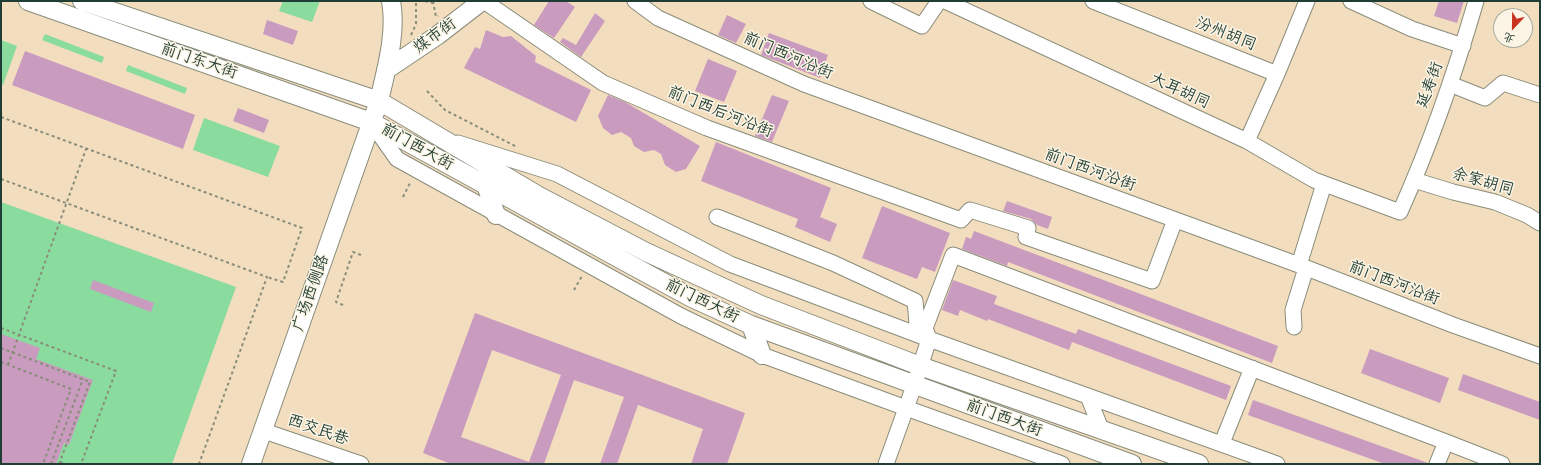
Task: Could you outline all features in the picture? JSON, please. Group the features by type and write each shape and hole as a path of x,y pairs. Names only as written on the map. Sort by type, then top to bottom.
{"main road":[{"name":"前门东大街","path":"28,1 371,122"},
{"name":"前门东大街","path":"82,1 379,101"},
{"name":"煤市街","path":"386,70 438,35 483,1"},
{"name":"广场西侧路","path":"252,464 379,101 392,37 391,2"},
{"name":"前门西大街","path":"379,101 539,196 659,258 761,305 920,366 1199,464"},
{"name":"前门西大街","path":"371,122 692,298 751,325 914,386 1132,464"},
{"path":"486,185 496,215"},
{"path":"751,325 762,355"}],"street":[{"name":"前门西后河沿街","path":"483,1 602,83 707,128 961,220 970,210 1028,228 1026,237 1152,281 1175,220"},
{"name":"前门西河沿街","path":"635,1 658,18 804,84 1303,266 1454,325 1540,356"},
{"path":"871,1 922,26 938,1"},
{"name":"大耳胡同","path":"945,1 1247,141 1314,180 1400,212"},
{"name":"汾州胡同","path":"1093,1 1277,74"},
{"path":"1247,141 1307,1"},
{"path":"1351,1 1412,29 1463,46"},
{"name":"延寿街","path":"1400,212 1414,180 1450,84 1476,1"},
{"path":"1450,84 1485,98 1503,83 1540,95"},
{"name":"前门西大街","path":"371,122 397,159 681,316 762,355 1062,464"},
{"name":"前门西大街","path":"436,136 557,174 730,264 923,337 1277,464"},
{"name":"余家胡同","path":"1414,180 1453,192 1495,202 1527,215 1540,223"},
{"path":"1294,327 1293,310 1324,184"},
{"path":"717,217 833,263 915,301 923,337"},
{"path":"886,464 920,366 925,328 953,255 1502,464"},
{"path":"1222,443 1252,368"},
{"path":"1088,396 1101,429"},
{"name":"西交民巷","path":"264,431 361,464"},
{"path":"1437,464 1446,442"}],"path":[{"path":"425,1 433,2 436,17"},
{"path":"427,91 445,110 521,150"},
{"path":"1,117 302,228 283,282 1,180"},
{"path":"8,365 86,148"},
{"path":"403,196 410,183"},
{"path":"343,305 336,302 353,252 361,255"},
{"path":"199,464 268,277"},
{"path":"1,328 116,371 81,464"},
{"path":"1,348 90,382 60,463 66,464"},
{"path":"1,362 71,389 43,464"},
{"path":"51,464 83,379"}],"green space":[{"path":"283,1 320,1 312,22 279,11"},
{"path":"45,34 104,57 102,63 42,40"},
{"path":"1,40 17,46 3,85 1,84"},
{"path":"128,65 187,88 185,94 126,71"},
{"path":"204,118 280,146 268,177 193,150"},
{"path":"1,202 236,287 172,464 1,464"}],"building":[{"path":"549,1 566,1 575,7 554,38 534,25"},
{"path":"1439,1 1464,1 1457,23 1434,16"},
{"path":"595,13 605,21 581,57 560,42 563,38 576,45"},
{"path":"727,15 746,24 736,43 718,35"},
{"path":"267,20 298,31 293,45 263,34"},
{"path":"486,30 503,37 511,36 536,56 535,62 591,90 576,122 464,68 475,47 480,49"},
{"path":"769,33 828,55 820,78 761,55"},
{"path":"25,51 195,115 183,149 12,85"},
{"path":"708,59 737,71 724,102 695,91"},
{"path":"608,95 625,102 700,146 686,169 676,172 665,165 661,154 654,150 644,152 634,146 631,138 621,132 612,135 603,128 598,116"},
{"path":"772,95 789,101 772,142 755,136"},
{"path":"238,108 269,120 264,133 233,121"},
{"path":"716,142 831,188 820,217 837,224 830,242 795,227 798,219 701,181"},
{"path":"1007,201 1052,217 1048,229 1037,225 1031,219 1003,211"},
{"path":"882,206 950,233 935,272 922,267 917,279 862,258"},
{"path":"974,231 1278,346 1272,363 1008,262 1007,266 962,249 966,237 971,239"},
{"path":"93,280 154,303 151,312 90,289"},
{"path":"953,280 997,296 994,304 1076,334 1078,329 1231,386 1226,400 1072,342 1069,350 960,310 958,316 942,310"},
{"path":"475,313 745,413 727,464 691,464 703,429 638,405 617,464 600,464 624,397 574,380 544,464 451,464 423,453","holes":["492,350 561,375 529,462 461,437"]},
{"path":"1,334 40,348 36,359 93,380 69,445 64,443 56,464 1,464"},
{"path":"1370,349 1449,378 1440,403 1361,373"},
{"path":"1463,374 1540,402 1540,420 1458,390"},
{"path":"1253,400 1428,463 1385,464 1248,415"}]}
